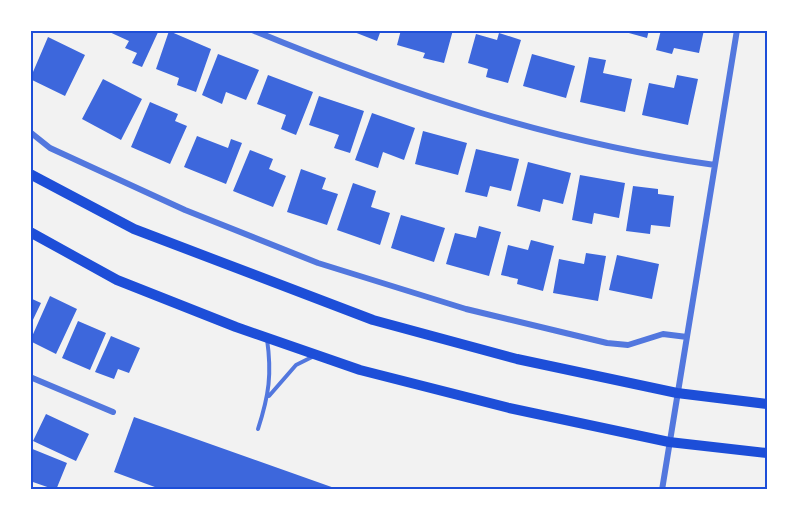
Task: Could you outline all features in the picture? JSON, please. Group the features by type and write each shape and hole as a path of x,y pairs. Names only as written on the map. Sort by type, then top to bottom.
{"main road":[{"path":"30,174 134,229 373,320 517,359 677,393 767,404"},
{"path":"30,232 117,280 266,338 360,370 509,408 669,442 767,453"}],"street":[{"path":"252,30 410,92 533,129 658,157 715,165"},
{"path":"662,490 738,30"},
{"path":"30,132 50,147 186,210 318,263 466,309 607,343 628,345 663,334 687,337"},
{"path":"30,377 113,412"}],"lane":[{"path":"258,429 268,397 271,367 266,338"},
{"path":"268,397 297,365 316,355"}],"building":[{"path":"105,30 159,30 142,67 132,63 137,53 125,48 129,41"},
{"path":"349,30 381,30 377,41"},
{"path":"401,30 453,30 444,63 423,58 425,53 397,45"},
{"path":"618,30 649,30 647,38"},
{"path":"661,30 704,30 699,53 674,48 672,54 656,50"},
{"path":"169,31 211,49 196,92 177,85 179,78 156,69"},
{"path":"499,33 521,40 508,83 486,77 488,69 468,63 476,34 497,40"},
{"path":"48,37 85,55 65,96 30,79"},
{"path":"218,54 259,70 246,100 226,92 222,104 202,95"},
{"path":"532,54 575,66 566,98 523,86"},
{"path":"589,57 606,60 603,73 632,79 625,112 580,102"},
{"path":"268,75 313,92 296,135 281,129 286,115 257,104"},
{"path":"677,75 698,79 688,125 642,115 649,83 674,88"},
{"path":"103,79 142,99 121,140 82,119"},
{"path":"319,96 364,111 350,153 334,148 339,135 309,125"},
{"path":"150,102 178,114 175,121 187,126 170,164 131,147"},
{"path":"372,113 415,128 404,160 383,152 378,168 355,160"},
{"path":"423,131 467,143 458,175 415,164"},
{"path":"197,136 228,148 231,139 242,143 226,184 184,167"},
{"path":"476,149 519,159 511,191 490,186 487,197 465,192"},
{"path":"250,150 273,159 269,169 286,176 273,207 233,191"},
{"path":"528,162 571,173 563,204 543,199 540,212 517,206"},
{"path":"301,169 326,178 322,189 338,194 327,225 287,212"},
{"path":"580,175 625,183 619,218 594,213 592,224 572,220"},
{"path":"353,183 376,191 371,207 390,213 380,245 337,230"},
{"path":"633,186 658,189 658,194 674,196 670,227 651,225 650,234 626,231"},
{"path":"401,215 445,228 434,262 391,248"},
{"path":"479,226 501,232 489,276 446,264 455,233 476,238"},
{"path":"531,240 554,246 543,291 517,284 518,279 501,275 508,245 528,250"},
{"path":"586,253 606,256 598,301 553,293 559,259 584,264"},
{"path":"617,255 659,264 652,299 609,290"},
{"path":"50,296 77,309 56,354 30,341"},
{"path":"30,298 41,303 30,326"},
{"path":"78,321 106,333 90,370 62,358"},
{"path":"111,336 140,348 129,373 118,369 114,379 95,372"},
{"path":"46,414 89,434 76,461 33,441"},
{"path":"134,417 340,490 163,490 114,472"},
{"path":"30,448 67,463 56,490 30,481"}]}
